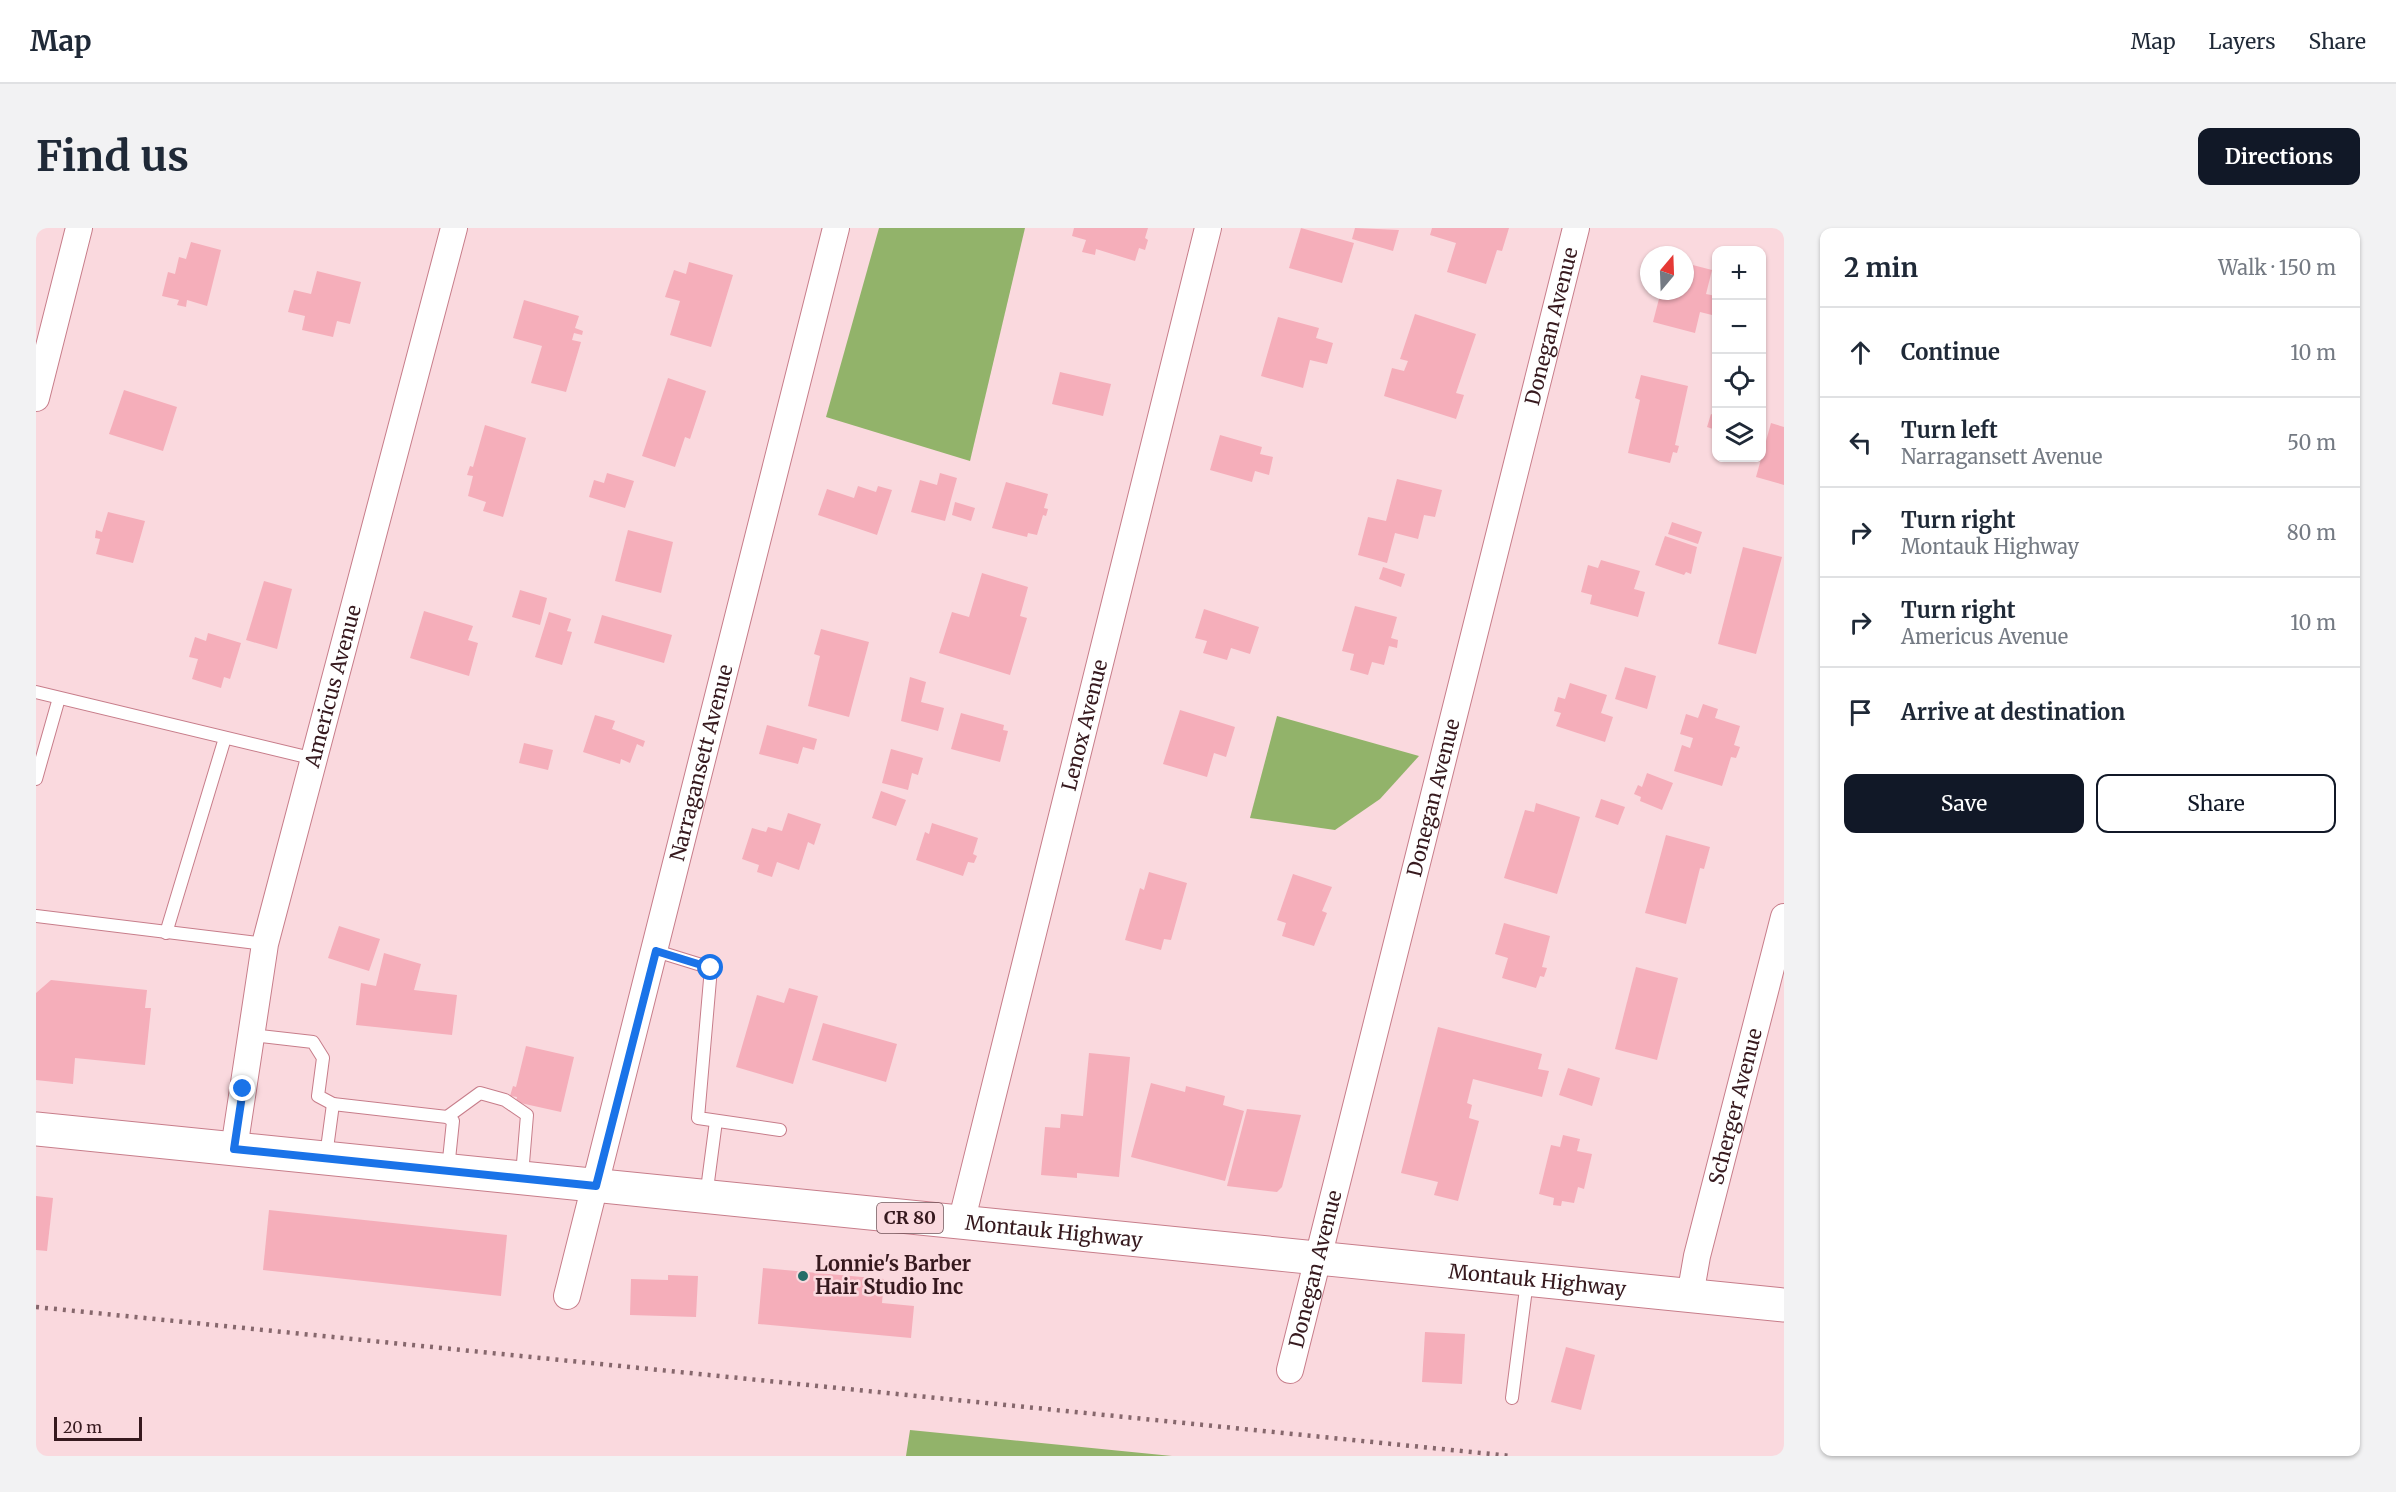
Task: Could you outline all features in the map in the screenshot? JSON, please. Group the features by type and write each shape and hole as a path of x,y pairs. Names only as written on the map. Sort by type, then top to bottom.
{"main road":[{"name":"Montauk Highway","path":"36,1129 1784,1305"}],"street":[{"path":"36,398 79,228"},
{"name":"Americus Avenue","path":"234,1149 265,944 454,228"},
{"name":"Narragansett Avenue","path":"567,1296 656,951 836,228"},
{"name":"Lenox Avenue","path":"961,1223 1208,228"},
{"name":"Donegan Avenue","path":"1290,1370 1576,228"},
{"name":"Scherger Avenue","path":"1690,1296 1697,1256 1784,917"}],"lane":[{"path":"36,692 315,759"},
{"path":"36,779 59,698"},
{"path":"166,933 225,738"},
{"path":"36,916 265,944"},
{"path":"656,951 711,968 698,1118 780,1130"},
{"path":"252,1035 313,1042 323,1058 318,1096 333,1104 447,1117 453,1121 448,1171"},
{"path":"447,1117 480,1093 505,1100 527,1115 521,1178"},
{"path":"326,1158 333,1104"},
{"path":"706,1197 716,1120"},
{"path":"1512,1398 1527,1279"}],"green space":[{"path":"879,228 1025,228 970,461 826,417"},
{"path":"1277,716 1419,756 1380,799 1335,830 1250,818"},
{"path":"910,1430 1172,1456 906,1456"}],"building":[{"path":"1074,228 1148,228 1145,238 1148,240 1145,250 1139,248 1135,261 1096,249 1095,255 1082,252 1086,240 1072,236"},
{"path":"1301,228 1354,243 1342,283 1289,268"},
{"path":"1355,228 1399,230 1393,251 1352,239"},
{"path":"1432,228 1509,228 1502,251 1497,250 1486,284 1447,272 1456,243 1430,235"},
{"path":"191,242 221,250 207,306 187,300 186,307 177,305 179,300 162,296 168,272 175,274 179,257 186,259"},
{"path":"689,262 733,275 711,347 670,335 680,301 665,297 674,270 686,274"},
{"path":"1694,265 1712,270 1706,294 1712,295 1712,315 1700,312 1695,333 1653,322 1659,300 1694,300"},
{"path":"317,271 361,282 350,324 337,321 333,337 302,330 305,316 288,312 294,290 311,294"},
{"path":"524,300 579,316 575,328 583,331 582,335 574,333 572,340 581,342 566,392 531,383 542,346 513,338"},
{"path":"1415,314 1476,334 1456,393 1464,395 1456,419 1384,396 1392,368 1404,371 1408,361 1400,359"},
{"path":"1278,317 1319,328 1316,338 1333,343 1327,364 1310,360 1303,388 1261,376"},
{"path":"1060,372 1111,384 1103,416 1052,404"},
{"path":"1641,375 1688,386 1675,445 1679,446 1677,453 1673,452 1670,463 1628,453 1640,400 1635,398"},
{"path":"668,378 706,391 690,439 685,437 675,467 642,456"},
{"path":"124,390 177,407 163,451 109,434"},
{"path":"1711,414 1712,429 1707,427"},
{"path":"1771,423 1784,427 1784,485 1756,477 1760,462 1766,462 1766,441"},
{"path":"485,425 526,438 503,517 483,511 486,502 468,496 473,476 467,475 470,466 473,467"},
{"path":"1220,435 1262,447 1260,454 1273,457 1269,475 1255,471 1252,482 1210,470"},
{"path":"607,473 634,481 625,508 589,497 594,480 604,483"},
{"path":"940,473 957,478 945,521 911,512 920,480 937,485"},
{"path":"1397,479 1442,490 1435,517 1424,515 1418,539 1395,533 1387,563 1358,555 1368,517 1386,521"},
{"path":"1006,482 1048,494 1044,508 1048,509 1046,516 1043,515 1037,535 1028,533 1027,537 992,528"},
{"path":"858,486 876,492 878,486 892,490 877,535 818,515 827,489 854,498"},
{"path":"955,502 975,508 971,521 952,515"},
{"path":"108,512 145,521 133,563 96,554 100,539 95,538 96,530 102,532"},
{"path":"1672,522 1702,532 1698,544 1668,534"},
{"path":"628,530 673,542 661,593 615,581"},
{"path":"1665,536 1697,547 1691,574 1686,572 1684,575 1655,565"},
{"path":"1743,547 1782,557 1756,654 1718,644"},
{"path":"1601,560 1640,571 1634,589 1645,592 1638,617 1590,604 1592,595 1581,592 1588,565 1598,568"},
{"path":"1383,567 1405,574 1401,587 1379,579"},
{"path":"982,573 1028,587 1020,616 1027,618 1010,675 939,653 952,612 969,617"},
{"path":"264,581 292,589 277,649 246,640"},
{"path":"520,590 547,598 540,625 512,617"},
{"path":"1355,606 1397,617 1391,638 1398,640 1397,648 1389,646 1384,665 1372,662 1368,675 1350,670 1354,654 1342,651"},
{"path":"1204,609 1259,627 1250,654 1231,648 1227,660 1203,653 1207,641 1195,638"},
{"path":"424,611 473,626 468,640 478,643 469,676 410,658"},
{"path":"549,612 571,619 567,631 572,632 562,665 535,657"},
{"path":"602,615 672,635 664,663 594,643"},
{"path":"821,629 869,642 849,717 808,706 820,656 814,654"},
{"path":"208,633 241,643 230,679 224,677 221,688 192,679 198,659 189,657 195,637 206,641"},
{"path":"1625,667 1656,676 1647,709 1615,699"},
{"path":"910,677 926,682 921,702 944,708 938,731 901,721"},
{"path":"1570,683 1607,695 1601,713 1613,717 1605,742 1556,726 1561,713 1554,711 1558,697 1565,699"},
{"path":"1703,704 1718,709 1715,718 1740,726 1734,745 1740,747 1736,758 1731,757 1722,786 1674,771 1682,745 1690,748 1693,738 1680,734 1686,714 1698,718"},
{"path":"1180,710 1235,727 1226,757 1214,753 1207,777 1163,764"},
{"path":"961,713 1004,725 1003,730 1008,731 1000,762 951,749"},
{"path":"595,715 615,721 612,729 645,741 643,747 637,744 630,763 621,759 620,764 583,752"},
{"path":"767,725 817,739 814,750 803,747 798,764 759,754"},
{"path":"524,743 553,750 548,770 519,763"},
{"path":"891,749 923,758 918,775 912,773 908,790 882,783"},
{"path":"1647,773 1673,783 1662,810 1640,801 1641,797 1634,794 1638,785 1642,787"},
{"path":"881,791 906,800 896,826 872,818"},
{"path":"1601,799 1625,807 1618,825 1595,817"},
{"path":"1536,803 1580,817 1557,894 1504,878 1525,810 1534,812"},
{"path":"788,813 821,824 814,845 808,842 799,870 777,862 772,877 757,872 759,865 742,859 752,828 766,832 768,827 782,831"},
{"path":"932,823 978,838 973,854 977,856 974,863 968,862 963,876 916,860 925,832 929,834"},
{"path":"1666,835 1710,847 1704,869 1700,868 1686,924 1645,913"},
{"path":"1149,872 1187,883 1171,940 1164,939 1161,950 1125,940 1140,888 1144,890"},
{"path":"1293,874 1332,887 1322,911 1327,913 1314,946 1282,936 1286,923 1277,920"},
{"path":"1504,923 1550,936 1542,967 1547,968 1544,977 1540,976 1536,988 1502,978 1508,958 1495,954"},
{"path":"339,926 380,939 369,971 328,958"},
{"path":"384,953 421,964 414,990 457,995 452,1035 356,1025 361,983 376,986"},
{"path":"1636,967 1678,978 1657,1060 1615,1049"},
{"path":"51,980 147,990 145,1008 151,1008 145,1065 75,1058 73,1084 36,1080 36,993"},
{"path":"789,988 818,996 793,1084 736,1067 757,995 784,1003"},
{"path":"823,1023 897,1044 886,1082 812,1060"},
{"path":"1438,1027 1542,1054 1538,1069 1549,1071 1542,1097 1473,1079 1467,1103 1472,1105 1469,1118 1479,1121 1458,1201 1434,1195 1438,1182 1401,1173"},
{"path":"526,1046 574,1057 561,1112 516,1102 517,1097 510,1096 513,1086 516,1087"},
{"path":"1089,1053 1130,1057 1119,1177 1077,1173 1077,1178 1041,1175 1045,1127 1060,1128 1061,1114 1083,1116"},
{"path":"1568,1068 1600,1078 1592,1106 1559,1095"},
{"path":"1151,1083 1185,1092 1186,1086 1225,1096 1223,1105 1244,1111 1225,1181 1131,1157"},
{"path":"1247,1109 1301,1115 1282,1187 1277,1192 1227,1186"},
{"path":"1563,1135 1580,1139 1577,1151 1592,1154 1584,1189 1578,1187 1574,1203 1562,1201 1561,1206 1553,1205 1554,1198 1539,1194 1551,1145 1560,1147"},
{"path":"36,1196 53,1198 47,1251 36,1250"},
{"path":"269,1210 507,1235 501,1296 263,1270"},
{"path":"763,1268 884,1279 882,1303 914,1306 911,1338 758,1324"},
{"path":"668,1275 698,1276 696,1317 630,1315 631,1279 668,1280"},
{"path":"1425,1332 1465,1334 1462,1384 1422,1382"},
{"path":"1566,1347 1595,1355 1581,1410 1551,1402"}],"railway":[{"path":"36,1307 1511,1456"}],"place":[{"name":"Lonnie's Barber Hair Studio Inc","path":"803,1276"}],"route":[{"path":"243,1089 234,1149 596,1186 656,951 711,968"}]}
